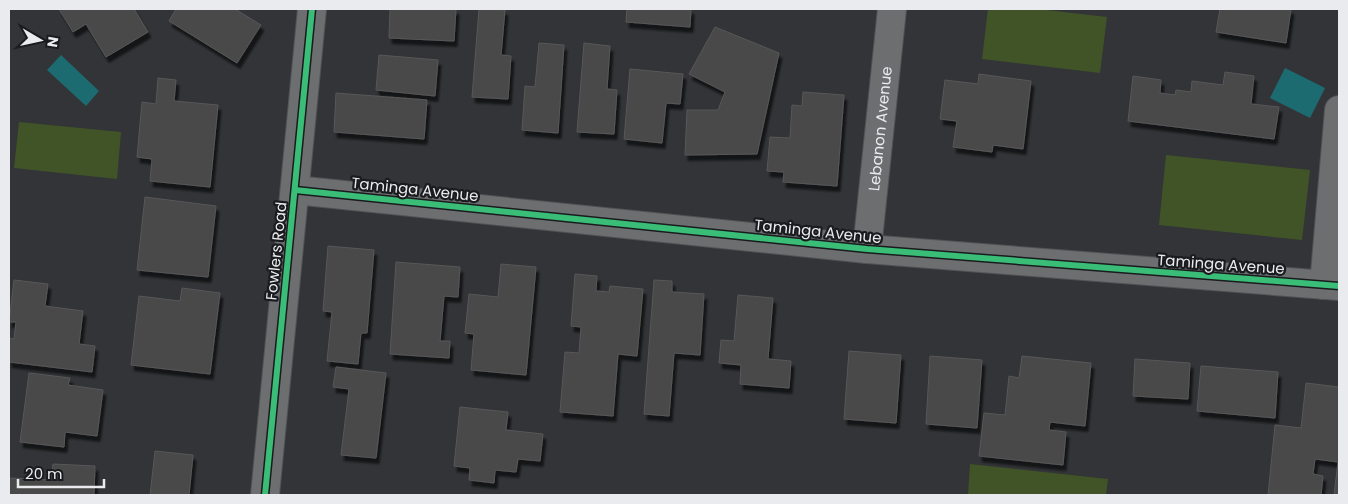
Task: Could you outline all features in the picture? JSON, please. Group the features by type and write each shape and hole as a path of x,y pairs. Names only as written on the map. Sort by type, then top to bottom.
{"street":[{"name":"Fowlers Road","path":"265,495 312,9"},
{"name":"Lebanon Avenue","path":"867,249 892,9"},
{"path":"1331,286 1339,110"},
{"name":"Taminga Avenue","path":"295,190 867,249 1331,286"}],"green space":[{"path":"988,9 1038,9 1107,17 1100,73 982,59"},
{"path":"19,122 121,132 117,179 14,168"},
{"path":"1166,155 1310,170 1302,240 1159,225"},
{"path":"970,464 1108,479 1106,495 968,495"}],"water":[{"path":"61,55 99,91 86,106 47,70"},
{"path":"1285,68 1325,88 1310,118 1270,98"}],"building":[{"path":"59,9 134,9 148,32 106,57 86,24 73,32"},
{"path":"176,9 235,9 261,25 237,63 169,21"},
{"path":"390,9 456,9 454,41 389,38"},
{"path":"479,9 505,10 501,55 511,56 508,99 472,97"},
{"path":"627,9 691,9 690,27 626,22"},
{"path":"1220,9 1291,9 1286,43 1216,32"},
{"path":"715,27 779,53 757,154 685,155 687,110 718,110 725,92 689,74"},
{"path":"539,43 564,45 558,133 522,130 525,86 535,87"},
{"path":"584,43 610,46 607,89 617,90 614,134 577,132"},
{"path":"379,55 438,60 435,96 376,90"},
{"path":"630,69 683,74 680,104 666,103 662,143 624,139"},
{"path":"1225,72 1254,76 1251,104 1279,107 1274,139 1128,121 1133,76 1161,80 1160,93 1175,95 1176,90 1191,92 1192,81 1223,85"},
{"path":"979,74 1031,81 1023,149 993,145 992,152 953,147 957,121 940,119 945,80 978,84"},
{"path":"158,78 176,80 174,101 218,105 210,187 150,181 152,159 137,157 142,102 156,104"},
{"path":"803,92 844,95 837,186 783,182 784,172 767,171 770,137 790,138 792,105 802,106"},
{"path":"336,93 427,100 424,139 334,132"},
{"path":"145,197 216,206 208,277 137,270"},
{"path":"328,246 374,250 367,333 361,333 358,364 327,361 332,312 323,311"},
{"path":"396,262 460,267 458,297 444,296 440,341 450,341 449,358 390,354"},
{"path":"501,264 536,267 526,375 471,370 474,334 465,333 469,294 498,297"},
{"path":"575,274 597,276 596,291 609,292 610,286 643,289 637,356 618,354 613,416 560,412 565,352 579,353 581,327 571,326"},
{"path":"14,280 48,284 45,306 83,311 79,344 95,346 92,372 9,362 9,338 14,339 16,322 9,322"},
{"path":"654,280 672,281 672,292 704,294 700,355 674,353 669,416 644,414"},
{"path":"182,288 220,293 210,374 131,365 139,296 180,301"},
{"path":"738,295 773,298 768,359 791,361 789,388 740,384 741,365 719,363 721,340 734,341"},
{"path":"849,351 901,355 896,423 844,419"},
{"path":"930,356 982,360 977,428 926,424"},
{"path":"1022,356 1091,363 1085,426 1050,422 1049,430 1066,432 1063,465 979,456 984,413 1005,415 1009,376 1019,378"},
{"path":"1135,359 1190,363 1188,399 1133,396"},
{"path":"1201,366 1278,372 1275,418 1197,411"},
{"path":"336,367 386,373 376,458 341,455 349,389 333,387"},
{"path":"29,373 70,378 68,385 103,390 97,436 65,432 64,447 20,442"},
{"path":"1306,383 1339,387 1339,495 1334,495 1338,462 1315,459 1313,474 1323,476 1321,495 1268,495 1275,425 1301,428"},
{"path":"460,407 508,412 506,430 543,434 540,461 518,459 516,472 495,470 494,483 469,480 470,468 454,466"},
{"path":"155,451 193,455 189,495 150,495"},
{"path":"53,464 95,466 94,495 9,495 9,478 51,480"}],"cycle path":[{"path":"265,495 312,9"},
{"path":"295,190 867,249 1339,286"}]}
